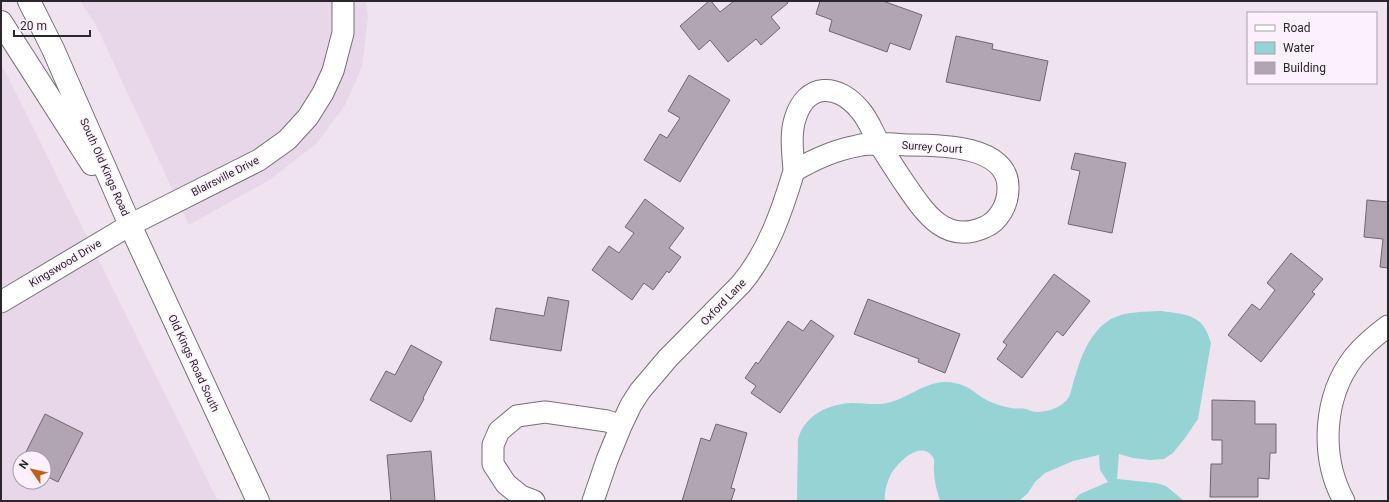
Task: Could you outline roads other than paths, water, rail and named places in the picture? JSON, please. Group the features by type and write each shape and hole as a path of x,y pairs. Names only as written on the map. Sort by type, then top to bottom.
{"street":[{"name":"South Old Kings Road","path":"29,1 53,49 130,224"},
{"name":"Blairsville Drive","path":"130,224 259,160 273,151 296,131 324,93 334,71 342,38 343,1"},
{"name":"South Old Kings Road","path":"1,22 130,224"},
{"name":"Oxford Lane","path":"593,501 606,460 631,405 645,385 668,358 752,271 772,232 785,201 794,171 792,135 794,120 799,108 806,98 816,91 827,89 839,92 851,100 861,111 879,144"},
{"name":"Surrey Court","path":"879,144 931,145 958,148 976,152 992,159 1002,169 1007,178 1007,199 1002,211 996,220 991,224 971,232 958,232 944,228 933,221 922,209 879,144"},
{"path":"794,171 807,163 837,151 857,145 879,144"},
{"name":"Kingswood Drive","path":"1,302 130,224"},
{"name":"Old Kings Road South","path":"130,224 258,501"},
{"path":"1344,501 1332,471 1329,450 1328,429 1332,404 1341,379 1354,357 1372,338 1388,326"},
{"path":"534,501 521,496 506,484 493,464 492,445 499,431 517,416 545,412 606,421 621,426"}],"water":[{"path":"1161,311 1187,315 1199,321 1208,333 1211,343 1198,419 1173,453 1164,459 1150,460 1133,458 1119,454 1117,479 1156,483 1166,486 1184,501 1073,501 1080,494 1108,482 1100,470 1099,455 1073,461 1045,473 1035,482 1028,493 1019,501 940,501 935,478 934,459 927,452 922,450 910,454 894,469 887,484 885,501 797,501 798,439 806,423 819,412 843,404 886,403 898,400 932,384 940,382 956,383 965,386 995,404 1036,412 1050,410 1063,404 1069,397 1078,366 1085,350 1098,329 1117,316 1136,312"}]}
